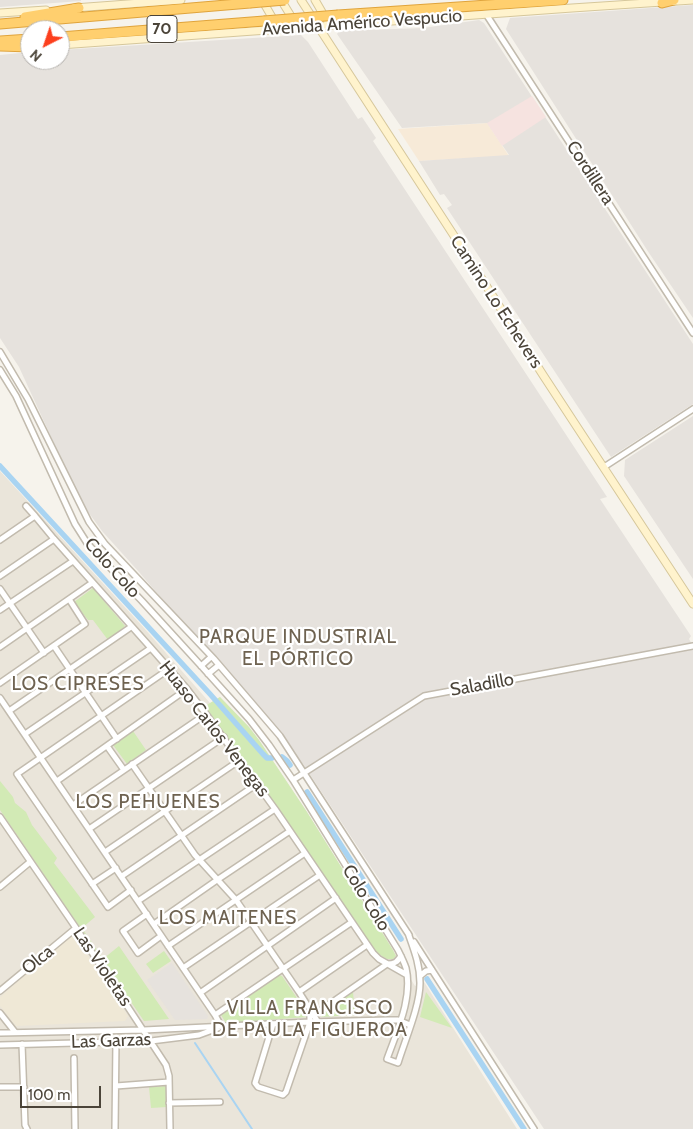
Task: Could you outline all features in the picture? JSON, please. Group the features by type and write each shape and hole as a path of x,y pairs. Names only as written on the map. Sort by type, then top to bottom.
{"highway":[{"name":"70","path":"0,23 285,0"},
{"name":"70","path":"70,36 563,0"},
{"path":"662,3 674,0"},
{"path":"0,23 79,8"},
{"path":"0,41 20,40"},
{"path":"0,46 20,47"}],"main road":[{"path":"0,13 181,0"},
{"path":"262,0 278,29"},
{"path":"281,0 298,28"},
{"name":"Camino Lo Echevers","path":"301,0 693,604"},
{"path":"315,0 323,15 332,25 328,32 327,40"},
{"name":"Avenida Américo Vespucio","path":"70,44 693,0"},
{"path":"0,50 20,48"}],"street":[{"name":"Cordillera","path":"486,14 693,333"},
{"name":"Colo Colo","path":"0,352 21,385 96,533 219,664 280,736 534,1129"},
{"name":"Colo Colo","path":"0,370 16,396 75,524 88,543 202,666 249,719 269,745 293,780 401,956 407,975 406,999 387,1059 398,1063 418,998 420,984 417,956 408,933"},
{"path":"604,467 693,409"},
{"path":"39,447 49,442"},
{"path":"43,456 54,451"},
{"name":"Huaso Carlos Venegas","path":"26,506 151,648 206,714 275,809 378,959 407,975"},
{"path":"0,540 35,516"},
{"path":"0,574 54,539"},
{"path":"0,610 73,560"},
{"path":"0,647 92,582"},
{"path":"0,589 44,653"},
{"path":"0,683 85,624 69,599"},
{"path":"9,711 132,627"},
{"path":"54,646 117,739"},
{"name":"Saladillo","path":"293,780 424,696 693,646"},
{"path":"25,734 151,648"},
{"path":"202,666 211,656"},
{"path":"208,674 219,664"},
{"path":"131,890 108,907 17,774 169,669"},
{"path":"57,781 187,690"},
{"path":"0,698 122,876 221,1026"},
{"path":"73,805 206,714"},
{"path":"89,829 224,738"},
{"path":"107,746 124,770"},
{"path":"105,852 240,760"},
{"path":"132,764 199,860 236,900 252,922 318,1022"},
{"path":"122,876 257,784"},
{"path":"138,901 275,809"},
{"name":"Las Violetas","path":"0,817 166,1065 169,1082 170,1129"},
{"path":"154,924 290,831"},
{"path":"168,946 305,853"},
{"path":"0,887 30,862"},
{"path":"92,884 116,868"},
{"path":"183,968 320,875"},
{"path":"200,993 336,898"},
{"path":"147,914 123,931 138,953 161,936"},
{"path":"215,1015 352,922"},
{"name":"Olca","path":"0,991 76,928"},
{"path":"299,992 367,945"},
{"path":"273,1024 255,1083 258,1087 281,1096 285,1094 312,1013 387,964 394,964 401,956"},
{"path":"420,976 426,971 432,970"},
{"path":"0,1013 15,1032"},
{"name":"Las Garzas","path":"0,1033 144,1030 388,1020 400,1021 410,1025"},
{"name":"Las Garzas","path":"0,1045 150,1041 199,1035 221,1026"},
{"path":"115,1129 116,1041"},
{"path":"22,1044 26,1129"},
{"path":"74,1058 75,1129"},
{"path":"116,1086 169,1082"},
{"path":"0,1088 24,1087"},
{"path":"170,1103 220,1102"}],"shaded area":[{"path":"0,0 81,0 81,1 0,7"},
{"path":"693,5 693,318 649,253 506,29 510,18"},
{"path":"479,20 484,23 693,344 693,404 611,457 447,208 452,205 444,194 440,195 419,161 509,155 487,123 402,128 337,34 339,31 423,28"},
{"path":"301,35 308,42 358,119 362,117 376,138 373,141 607,497 600,499 691,636 689,639 693,646 693,1129 544,1129 303,764 102,531 81,502 19,367 0,338 0,55 20,53 20,70 70,70 70,49"},
{"path":"532,96 546,117 502,146 487,123"},
{"path":"487,123 509,156 419,161 398,129"},
{"path":"693,416 693,579 624,476 625,460"},
{"path":"0,471 210,703 220,697 249,727 307,812 415,986 424,982 517,1129 0,1129"},
{"path":"72,935 75,936 128,1016 125,1021 16,1026 0,1006 0,997"},
{"path":"172,963 208,1016 207,1019 175,1020 147,980"}],"green space":[{"path":"93,588 125,626 108,640 93,620 88,620 74,602"},
{"path":"220,697 259,740 307,812 393,950 396,956 393,959 387,959 377,953 205,706"},
{"path":"133,731 146,750 127,764 113,745"},
{"path":"0,781 13,797 15,803 26,812 32,825 57,858 54,863 95,917 82,928 103,959 119,946 169,1019 144,1021 0,810"},
{"path":"164,951 171,961 153,973 146,964"},
{"path":"279,975 282,976 308,1014 308,1017 226,1023 221,1015"},
{"path":"353,992 355,1015 322,1017 321,1015"},
{"path":"426,992 452,1028 420,1017"},
{"path":"167,1086 167,1107 151,1108 149,1087"}],"waterway":[{"path":"0,466 263,754 267,758 272,758"},
{"path":"282,757 290,765"},
{"path":"307,792 401,939"},
{"path":"427,979 524,1129"},
{"path":"195,1043 252,1129"}],"district":[{"name":"PARQUE INDUSTRIAL EL PÓRTICO","path":"298,648"},
{"name":"LOS CIPRESES","path":"78,684"},
{"name":"LOS PEHUENES","path":"148,802"},
{"name":"LOS MAITENES","path":"228,918"},
{"name":"VILLA FRANCISCO DE PAULA FIGUEROA","path":"310,1019"}]}
